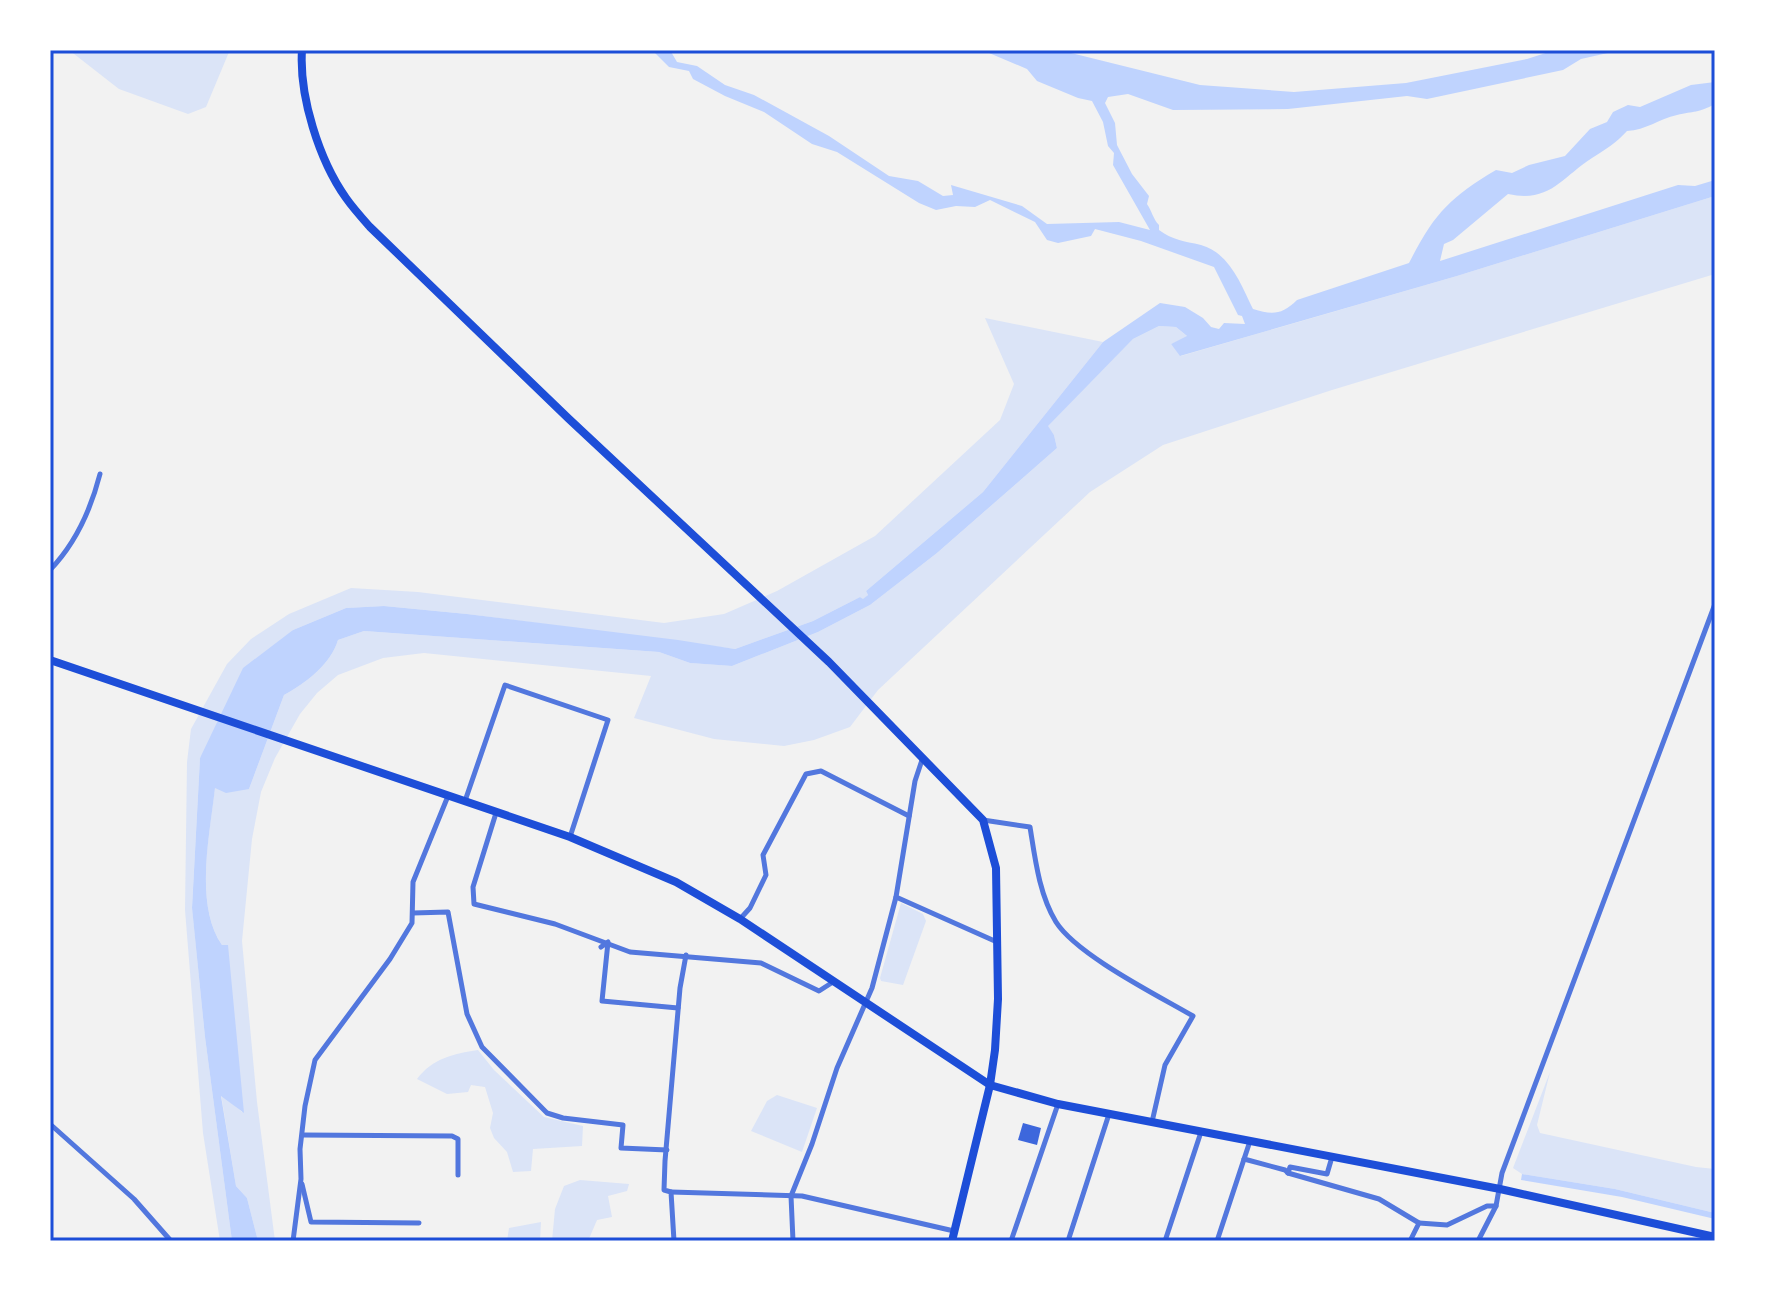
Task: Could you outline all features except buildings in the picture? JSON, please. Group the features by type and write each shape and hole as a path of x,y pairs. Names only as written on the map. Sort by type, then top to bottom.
{"highway":[{"path":"302,50 301,65 314,134 345,197 370,227 818,652 983,820 996,868 998,943 995,1050 990,1085 952,1241"},
{"path":"50,660 570,837 676,882 740,919 990,1085 1058,1104 1500,1189 1709,1237"}],"street":[{"path":"50,570 71,544 93,501 100,474"},
{"path":"1478,1241 1496,1206 1502,1173 1715,604"},
{"path":"465,801 505,685 608,720 570,837"},
{"path":"793,1241 791,1196 837,1068 872,988 896,897 915,781 923,757"},
{"path":"740,919 750,908 766,875 763,855 806,774 821,771 909,816"},
{"path":"293,1241 301,1179 300,1149 305,1106 315,1060 412,923 413,882 448,796"},
{"path":"496,812 473,887 474,904 555,924 630,952 761,963 819,991 833,982"},
{"path":"983,820 1030,827 1047,904 1057,924 1080,948 1193,1016 1165,1065 1152,1122"},
{"path":"896,897 998,943"},
{"path":"413,913 448,912 467,1014 475,1035 499,1067 547,1113 576,1121 623,1125 621,1148 667,1150"},
{"path":"601,947 608,942"},
{"path":"608,942 602,1001 678,1008"},
{"path":"686,955 678,1008 664,1190 802,1196 954,1231"},
{"path":"1011,1241 1058,1104"},
{"path":"1068,1241 1109,1114"},
{"path":"50,1124 134,1199 171,1241"},
{"path":"1165,1241 1201,1131"},
{"path":"303,1135 452,1136 458,1139 458,1175"},
{"path":"1217,1241 1250,1141"},
{"path":"1288,1173 1290,1167 1327,1174 1332,1157"},
{"path":"1244,1159 1379,1199 1419,1223 1447,1225 1487,1206 1496,1206"},
{"path":"301,1179 311,1222 419,1223"},
{"path":"671,1192 674,1241"},
{"path":"1410,1241 1419,1223"}],"shaded area":[{"path":"69,50 229,52 206,107 188,114 119,89"},
{"path":"1715,196 1715,274 1332,390 1163,445 1090,492 878,690 850,727 814,740 784,746 714,739 634,718 651,676 424,653 383,658 338,675 317,693 300,714 275,758 261,792 252,839 242,941 257,1102 275,1241 258,1241 247,1198 236,1186 221,1094 242,1112 222,945 213,929 206,890 215,787 249,789 284,695 317,672 330,657 338,640 364,631 659,652 690,663 732,666 818,632 870,605 937,553 1057,448 1054,435 1047,426 1133,339 1159,326 1176,327 1188,337 1171,344 1181,356 1457,276"},
{"path":"985,318 1103,342 983,492 866,591 868,595 863,600 860,597 813,621 735,649 384,606 346,608 293,630 200,758 192,907 205,1037 232,1241 220,1241 203,1133 185,910 187,762 191,729 227,664 251,639 289,614 351,588 418,592 664,623 724,614 777,591 875,536 1000,420 1014,384"},
{"path":"901,903 923,914 926,921 903,985 881,981 880,978"},
{"path":"478,1050 494,1070 544,1117 583,1126 582,1146 533,1149 531,1171 513,1172 507,1152 494,1138 490,1128 493,1113 485,1087 471,1085 468,1092 447,1094 417,1079 444,1058"},
{"path":"1550,1072 1537,1125 1540,1133 1715,1169 1715,1213 1615,1189 1522,1174 1513,1168"},
{"path":"777,1095 817,1108 802,1152 751,1131 767,1101"},
{"path":"580,1180 629,1184 627,1191 608,1196 612,1217 597,1220 588,1241 552,1241 555,1209 564,1186"},
{"path":"541,1222 540,1241 507,1241 509,1228"}],"water":[{"path":"652,50 670,50 677,62 697,66 725,85 754,95 829,136 889,176 918,181 943,196 953,195 951,185 1022,206 1047,224 1119,222 1150,230 1113,165 1114,153 1108,146 1103,122 1092,101 1037,81 1027,69 982,50 1059,50 1200,85 1294,92 1406,83 1527,59 1555,50 1621,50 1581,59 1563,70 1427,99 1407,96 1288,109 1173,110 1128,94 1108,97 1105,103 1115,123 1117,145 1132,174 1149,196 1147,204 1159,230 1220,255 1239,280 1253,309 1266,312 1281,311 1297,300 1409,263 1444,209 1466,189 1496,170 1512,173 1529,165 1565,156 1590,129 1607,122 1613,112 1628,105 1640,107 1691,85 1715,82 1715,104 1627,131 1545,192 1522,196 1508,194 1444,244 1440,261 1678,185 1695,186 1715,180 1715,196 1457,276 1180,356 1171,344 1187,336 1176,327 1159,326 1133,339 1048,426 1057,448 937,553 870,605 818,632 732,666 690,663 659,652 364,631 338,640 330,657 317,672 284,695 249,789 226,793 215,788 206,890 213,929 222,945 228,945 244,1113 221,1096 236,1186 247,1198 258,1241 232,1241 205,1037 192,908 200,758 243,668 293,630 346,608 384,606 735,649 813,621 868,595 866,591 983,492 1103,342 1160,303 1185,307 1211,327 1219,329 1224,323 1245,324 1214,267 1141,241 1095,229 1091,236 1058,243 1047,240 1035,222 990,200 975,207 956,206 936,210 919,203 837,152 812,144 764,112 693,79 689,71 669,67"},
{"path":"1522,1174 1615,1189 1715,1213 1715,1219 1622,1197 1521,1180"}]}
